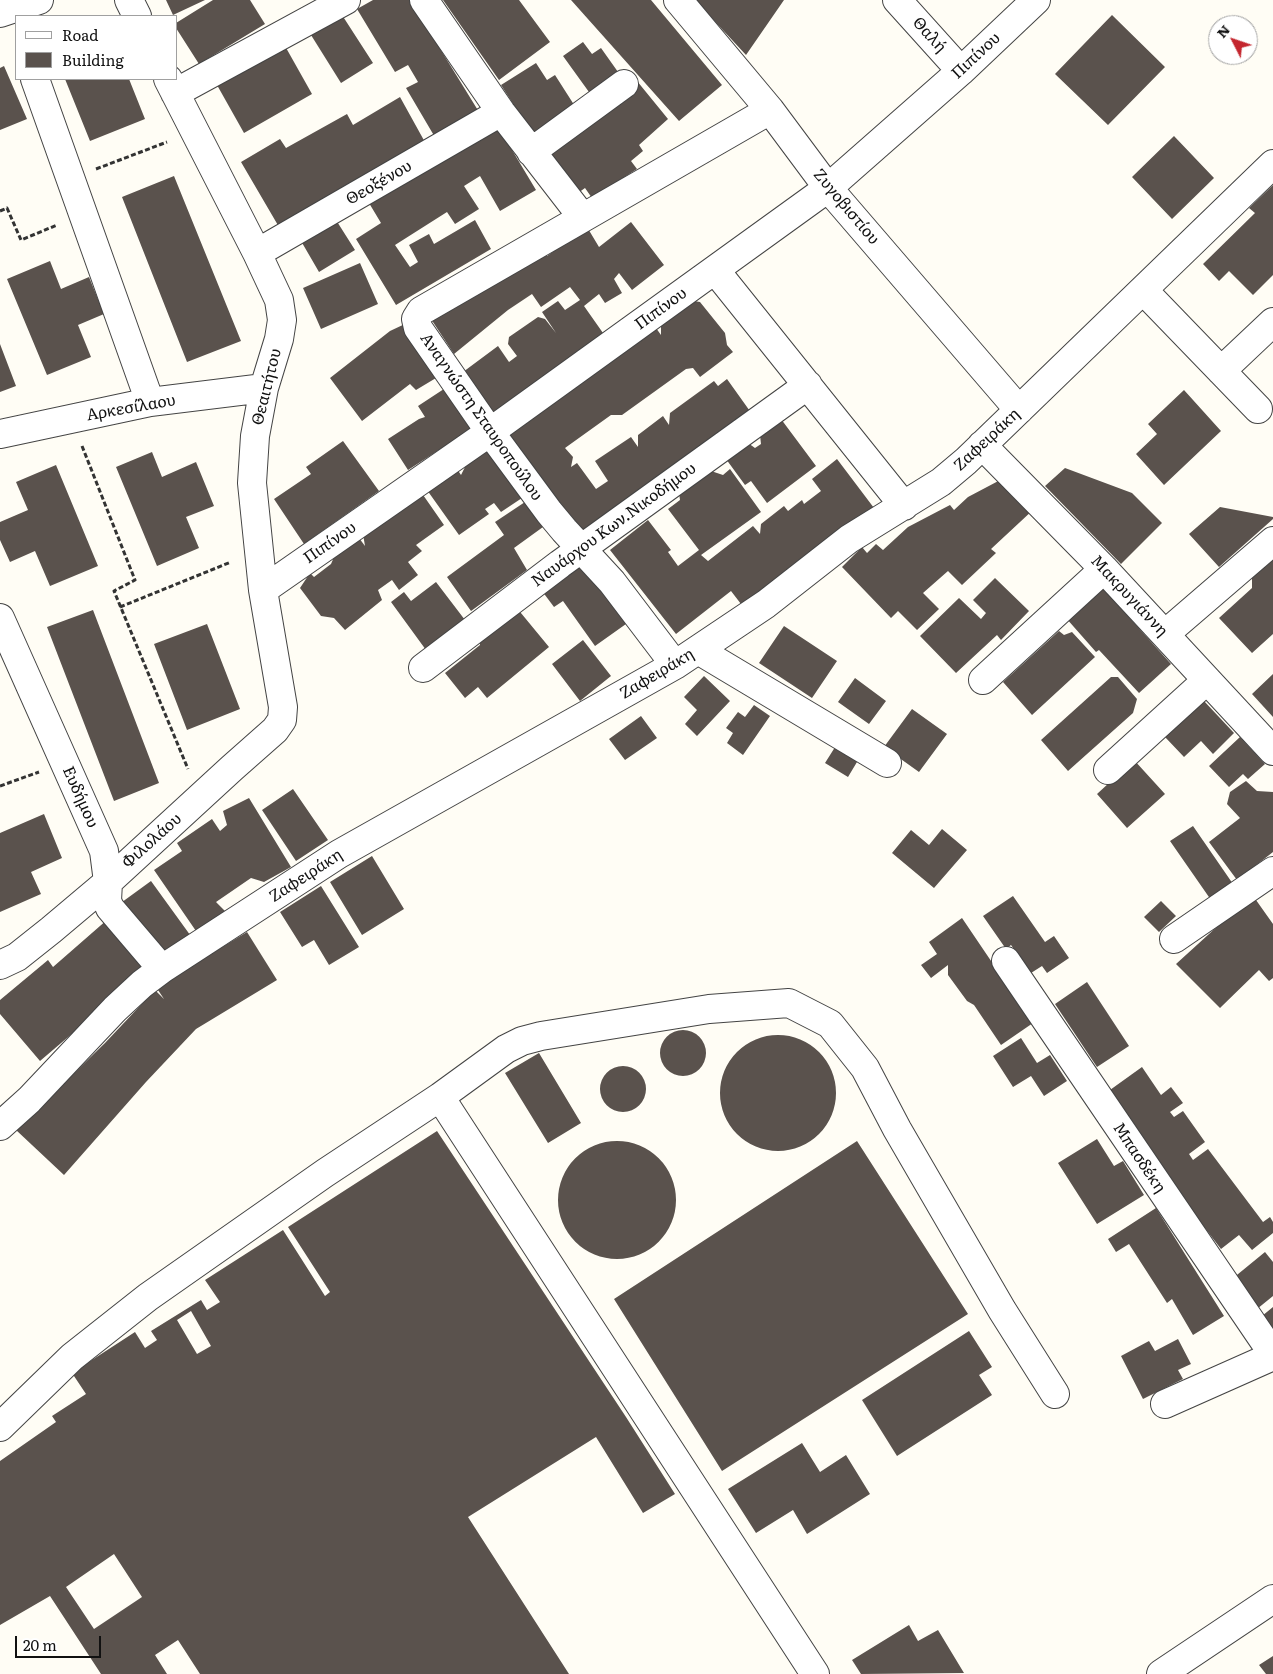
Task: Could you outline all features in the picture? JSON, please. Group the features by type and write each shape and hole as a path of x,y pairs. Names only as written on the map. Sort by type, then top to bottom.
{"street":[{"path":"9,16 39,0"},
{"path":"129,0 136,15"},
{"path":"171,86 346,0"},
{"path":"424,0 501,112 583,218 770,110"},
{"name":"Ζυγοβιστίου","path":"678,0 770,110 828,188 1019,410"},
{"name":"Θαλή","path":"897,0 961,71"},
{"name":"Πιπίνου","path":"264,590 490,432 828,188 961,71 1036,0"},
{"path":"35,80 150,402"},
{"path":"531,152 624,84"},
{"name":"Θεαιτήτου","path":"171,86 257,253 279,300 282,320 279,339 264,388 255,436 252,483 264,590 283,707 282,720"},
{"name":"Θεοξένου","path":"257,253 501,112"},
{"name":"Ζαφειράκη","path":"0,1126 29,1100 115,1009 142,984 162,969 339,854 698,650 766,604 849,539 940,482 1019,410 1273,164"},
{"name":"Αναγνώστη Σταυροπούλου","path":"583,218 421,311 416,319 418,328 490,432 549,512 612,582 674,665"},
{"path":"715,270 904,506"},
{"path":"1142,290 1258,409"},
{"path":"1221,371 1273,322"},
{"name":"Ναυάρχου Κων.Νικοδήμου","path":"423,668 491,615 808,385"},
{"name":"Αρκεσίλαου","path":"0,434 150,402 264,388"},
{"name":"Μακρυγιάννη","path":"982,445 1104,569 1273,751"},
{"path":"1165,634 1273,541"},
{"path":"983,680 1104,569"},
{"name":"Ευδήμου","path":"1,621 104,851 108,882 107,901 110,908 162,969"},
{"path":"698,650 887,762"},
{"path":"1108,770 1207,680"},
{"name":"Φιλολάου","path":"8,961 51,930 108,882 275,730 282,720"},
{"path":"1174,939 1273,871"},
{"name":"Μπασδέκη","path":"1006,961 1273,1355"},
{"path":"0,1427 72,1358 148,1296 317,1178 440,1097 506,1049 522,1041 541,1036 709,1009 790,1003 830,1024 865,1068 896,1129 1002,1310 1055,1394"},
{"path":"440,1097 815,1674"},
{"path":"1165,1404 1273,1355"},
{"path":"1172,1671 1273,1599"}],"path":[{"path":"0,211 7,208 21,240 76,197 194,131"},
{"path":"71,419 135,580 114,591 200,798"},
{"path":"120,607 259,552"},
{"path":"0,786 65,762"}],"building":[{"path":"166,0 205,0 173,15"},
{"path":"213,0 250,0 265,24 199,64 178,31 178,22"},
{"path":"373,0 410,0 479,112 436,139 406,88 418,82 408,65 395,72 357,9"},
{"path":"443,0 519,0 550,42 499,80"},
{"path":"571,0 651,0 722,85 679,121"},
{"path":"695,0 784,0 746,55"},
{"path":"342,15 373,63 341,83 311,35"},
{"path":"1112,15 1165,67 1108,125 1055,74"},
{"path":"583,42 592,54 601,48 623,79 594,99 563,56"},
{"path":"285,46 312,94 244,133 217,85"},
{"path":"536,63 547,80 555,75 578,111 535,138 501,85"},
{"path":"4,66 27,119 0,130 0,68"},
{"path":"65,80 129,80 145,119 90,141"},
{"path":"637,81 668,119 639,145 643,151 631,161 637,169 592,198 585,188 578,193 546,150"},
{"path":"400,97 426,144 279,227 241,162 280,139 286,148 347,114 353,125"},
{"path":"497,125 536,190 500,211 480,176 464,186 479,209 455,224 447,212 395,245 410,267 418,262 409,245 429,234 434,244 475,220 491,249 396,305 356,239 381,223 369,203"},
{"path":"1174,136 1214,178 1172,219 1132,177"},
{"path":"174,176 241,341 187,362 122,197"},
{"path":"1273,185 1273,275 1253,295 1229,271 1219,281 1203,264 1255,213 1249,208"},
{"path":"336,220 355,250 319,272 301,241"},
{"path":"631,222 664,265 632,290 619,273 614,279 622,293 605,303 599,294 584,306 603,333 493,414 463,372 498,346 509,362 517,356 508,344 509,337 538,317 545,319 556,333 542,312 558,301 565,310 580,300 570,287 541,307 532,294 508,310 454,354 431,319 546,248 547,256 587,227 599,247"},
{"path":"50,261 61,289 89,277 104,314 78,325 91,357 47,375 7,279"},
{"path":"360,263 378,304 321,329 303,288"},
{"path":"694,301 700,302 725,333 727,345 733,352 700,377 693,368 686,369 622,415 611,415 565,448 573,457 571,467 577,463 596,489 608,481 595,461 631,437 638,447 638,435 663,416 669,425 670,413 714,381 718,386 727,379 752,414 582,538 508,435 656,328 661,335 661,324"},
{"path":"407,323 441,375 416,390 410,384 362,421 330,378 390,331"},
{"path":"0,344 16,386 0,392"},
{"path":"450,385 476,426 408,470 388,439 425,417 418,406"},
{"path":"1184,390 1221,431 1164,485 1136,454 1157,434 1148,424"},
{"path":"781,419 816,466 767,503 751,481 745,485 726,459 748,443 755,448 761,444 760,435"},
{"path":"343,441 379,491 304,544 274,499 311,474 306,467"},
{"path":"483,449 492,451 525,496 501,512 494,503 485,509 489,514 459,535 427,490 457,469 461,475 467,463"},
{"path":"152,452 162,477 196,462 214,506 186,517 199,548 157,566 116,467"},
{"path":"837,459 874,508 749,603 741,604 731,591 676,634 610,550 648,520 671,550 668,552 678,566 699,550 668,509 680,500 679,493 708,470 723,475 730,469 761,512 701,555 708,561 753,526 760,534 761,524 784,506 788,511 802,500 804,504 821,491 812,479"},
{"path":"56,465 98,566 50,586 35,551 10,562 0,540 0,522 28,510 16,482"},
{"path":"1065,468 1132,493 1162,523 1121,564 1045,486"},
{"path":"1004,478 1034,509 991,549 996,553 962,585 948,571 923,593 939,609 917,630 898,611 891,618 842,567 862,547 867,553 876,544 883,550 908,527 950,505 954,510 968,497"},
{"path":"421,492 444,525 416,545 422,551 408,562 418,575 399,590 392,580 378,590 382,600 345,630 334,618 321,616 300,588 310,573 314,577 331,564 334,557 359,538 365,546 363,534"},
{"path":"525,502 543,527 514,548 527,570 471,611 447,577 504,535 495,522"},
{"path":"1220,507 1273,517 1273,519 1219,567 1189,534"},
{"path":"1273,554 1273,634 1252,653 1219,618 1252,588 1252,574"},
{"path":"582,561 626,624 595,646 563,601 554,607 542,591"},
{"path":"995,578 1029,611 1001,640 997,635 956,673 920,636 959,598 981,619 986,613 973,600"},
{"path":"436,582 465,620 426,650 391,602 404,592 411,601"},
{"path":"1101,586 1171,664 1139,693 1099,650 1096,652 1066,618"},
{"path":"516,607 549,647 487,698 478,687 465,698 445,673 480,645 480,637"},
{"path":"93,610 159,783 114,801 47,627"},
{"path":"207,624 240,709 187,730 154,644"},
{"path":"784,626 837,661 812,698 759,663"},
{"path":"1059,631 1064,635 1072,632 1095,657 1032,715 1003,682"},
{"path":"583,640 611,676 580,701 552,664"},
{"path":"1273,674 1273,717 1252,694"},
{"path":"704,676 730,701 697,736 685,724 697,710 684,697"},
{"path":"1111,677 1118,677 1137,699 1133,713 1068,771 1041,740"},
{"path":"855,678 886,701 869,724 838,702"},
{"path":"1204,701 1234,733 1213,754 1201,741 1184,757 1165,737"},
{"path":"754,705 770,716 743,755 727,743 733,733 726,728 738,712 745,717"},
{"path":"912,709 947,734 919,772 884,747"},
{"path":"641,716 657,738 625,760 609,739"},
{"path":"1240,737 1265,764 1248,779 1243,774 1229,787 1209,766"},
{"path":"837,744 860,757 848,777 825,763"},
{"path":"1134,760 1165,794 1127,828 1097,794"},
{"path":"1246,781 1257,791 1273,792 1273,852 1237,880 1209,842 1240,818 1227,804 1230,792"},
{"path":"293,789 328,840 296,861 262,810"},
{"path":"249,798 291,867 264,882 251,878 216,902 225,911 196,931 154,870 182,851 177,843 212,819 220,831 227,825 223,811"},
{"path":"44,814 62,858 31,872 41,894 0,912 0,833"},
{"path":"1193,826 1233,884 1211,900 1170,841"},
{"path":"942,829 967,850 934,888 892,853 911,830 929,845"},
{"path":"372,856 404,909 362,935 330,882"},
{"path":"151,881 193,939 170,953 155,950 118,905"},
{"path":"321,886 359,947 329,965 314,940 302,947 280,912"},
{"path":"1013,896 1045,942 1054,936 1069,958 1047,973 1042,966 1031,973 1011,945 1006,949 983,916"},
{"path":"1256,900 1273,924 1273,978 1269,981 1259,970 1220,1008 1176,964 1220,924"},
{"path":"1161,901 1176,916 1159,932 1144,917"},
{"path":"962,918 1033,1023 1001,1045 974,1005 967,1001 948,975 948,965 931,978 921,965 937,954 929,942"},
{"path":"108,919 150,967 40,1061 0,1014 0,1000 48,960 53,967"},
{"path":"247,932 277,980 196,1029 146,1082 64,1175 16,1130 105,1043 155,990 164,999 156,987"},
{"path":"1087,982 1129,1046 1097,1067 1055,1004"},
{"path":"679,1030 687,1030 696,1034 702,1040 706,1053 702,1066 696,1072 687,1076 679,1076 670,1072 664,1066 660,1057 660,1049 664,1040 670,1034"},
{"path":"778,1035 800,1039 810,1044 819,1052 827,1061 832,1071 836,1093 832,1115 827,1125 819,1134 810,1142 800,1147 778,1151 756,1147 746,1142 737,1134 729,1125 724,1115 720,1093 724,1071 729,1061 737,1052 746,1044 756,1039"},
{"path":"1021,1038 1037,1063 1050,1055 1067,1081 1044,1096 1031,1076 1013,1087 993,1056"},
{"path":"539,1053 581,1123 548,1143 505,1073"},
{"path":"623,1066 636,1070 642,1076 646,1089 642,1102 636,1108 623,1112 610,1108 604,1102 600,1089 604,1076 610,1070"},
{"path":"1142,1067 1161,1095 1171,1087 1183,1103 1170,1112 1174,1117 1183,1111 1205,1142 1189,1154 1193,1160 1208,1149 1263,1222 1270,1217 1273,1222 1273,1233 1252,1250 1239,1235 1221,1249 1103,1095"},
{"path":"437,1131 675,1494 643,1513 596,1437 468,1517 569,1674 200,1674 178,1640 155,1655 167,1674 101,1674 50,1596 0,1625 0,1461 56,1422 52,1416 86,1394 72,1373 135,1332 145,1348 157,1340 151,1331 201,1300 207,1310 220,1302 205,1280 283,1230 325,1296 330,1292 288,1227","holes":["191,1311 211,1346 197,1354 177,1320","114,1554 142,1597 94,1629 66,1587"]},
{"path":"1097,1139 1114,1166 1123,1161 1144,1195 1097,1224 1058,1163"},
{"path":"617,1141 640,1146 659,1158 671,1177 676,1200 671,1223 659,1242 640,1254 617,1259 594,1254 575,1242 563,1223 558,1200 563,1177 575,1158 594,1146"},
{"path":"857,1141 968,1314 722,1471 614,1299"},
{"path":"1156,1208 1224,1316 1193,1335 1172,1299 1167,1303 1129,1244 1116,1252 1108,1239"},
{"path":"1265,1252 1273,1262 1273,1296 1257,1309 1232,1279"},
{"path":"1273,1307 1273,1329 1262,1316"},
{"path":"969,1331 992,1367 979,1375 992,1395 897,1456 862,1400"},
{"path":"1178,1339 1191,1364 1178,1370 1183,1379 1143,1399 1121,1356 1149,1341 1155,1351"},
{"path":"802,1443 820,1472 846,1455 870,1494 807,1534 793,1510 756,1533 728,1489"},
{"path":"909,1625 918,1641 938,1630 964,1673 861,1674 852,1660"},
{"path":"1273,1656 1273,1674 1266,1674 1259,1665"}]}
